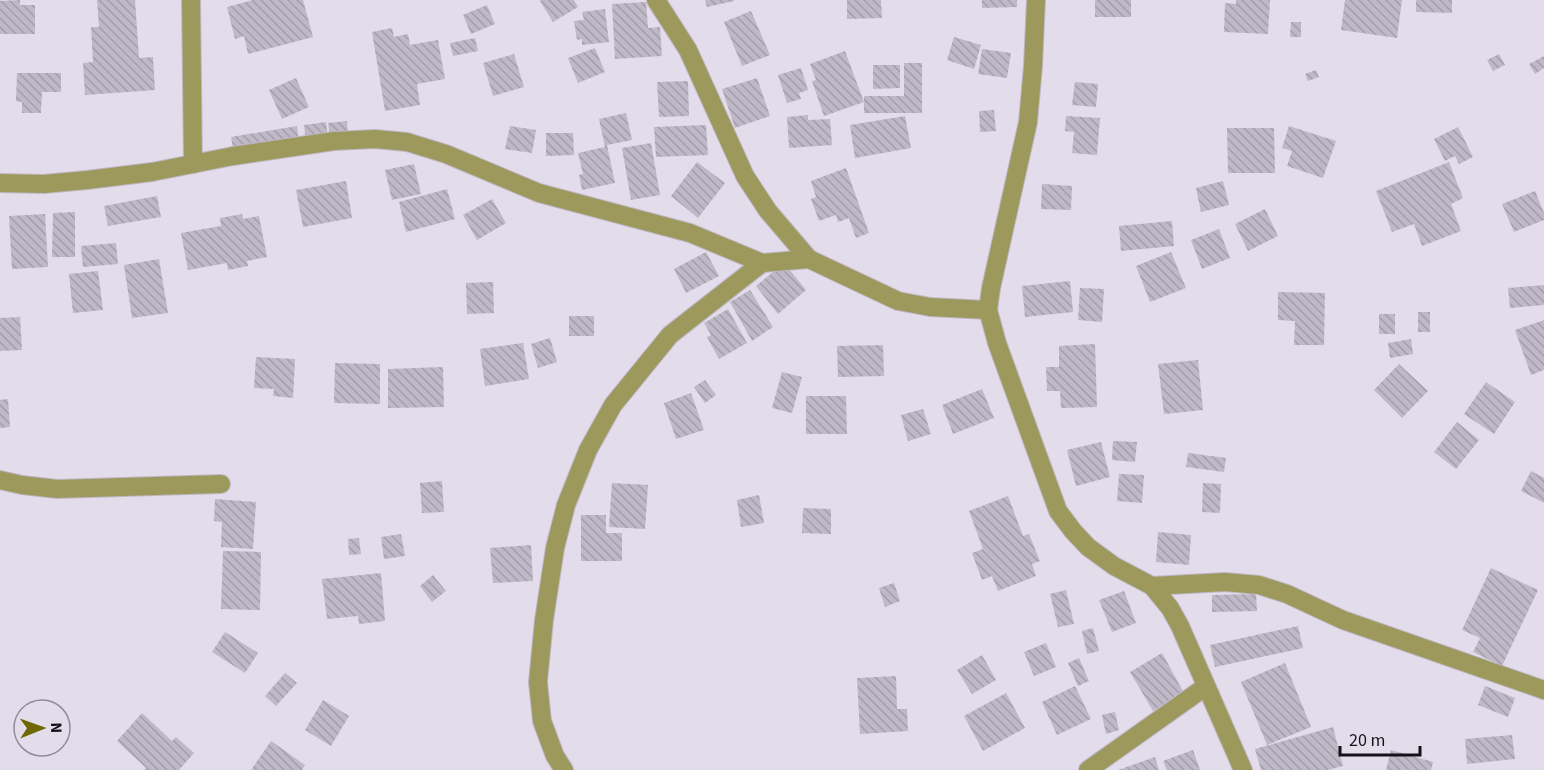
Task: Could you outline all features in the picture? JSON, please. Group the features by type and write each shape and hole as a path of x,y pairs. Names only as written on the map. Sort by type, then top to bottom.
{"street":[{"path":"190,0 193,164"},
{"path":"656,0 688,50 745,176 768,211 809,259 898,301 930,308 988,310"},
{"path":"1036,0 1028,122 988,310 997,344 1058,511 1088,547 1114,566 1152,586 1170,608 1243,770"},
{"path":"0,183 44,184 87,180 334,141 375,139 407,142 446,154 539,193 690,234 762,263 809,259"},
{"path":"564,770 555,756 542,721 538,682 544,620 555,548 566,505 588,450 613,405 670,335 762,263"},
{"path":"0,480 57,489 221,484"},
{"path":"1152,586 1225,582 1259,585 1287,594 1343,620 1544,690"},
{"path":"1088,770 1205,687"}],"building":[{"path":"20,0 20,5 35,5 35,34 0,34 0,1"},
{"path":"97,0 135,0 139,58 153,57 155,90 85,95 83,63 93,62 91,27 99,27"},
{"path":"253,0 303,0 313,37 248,54 244,36 235,39 227,7"},
{"path":"574,0 578,7 553,22 540,1"},
{"path":"705,0 734,0 734,1 707,7"},
{"path":"847,0 881,0 882,18 847,19"},
{"path":"982,0 1017,0 1017,7 982,8"},
{"path":"1095,0 1131,0 1131,17 1095,17"},
{"path":"1236,0 1270,0 1268,34 1224,32 1225,3 1236,4"},
{"path":"1345,0 1402,0 1397,38 1341,30"},
{"path":"1416,0 1452,0 1452,13 1416,12"},
{"path":"646,2 648,28 660,27 662,56 615,59 612,4"},
{"path":"487,5 495,24 471,34 463,15"},
{"path":"605,9 609,42 582,45 582,39 577,40 574,21 584,20 582,12"},
{"path":"751,11 770,55 742,66 724,22"},
{"path":"1291,22 1301,22 1301,37 1290,37"},
{"path":"392,28 394,37 408,34 410,45 438,40 445,79 417,84 420,105 385,111 372,32"},
{"path":"954,37 981,45 974,69 947,60"},
{"path":"475,38 478,51 453,56 450,43"},
{"path":"595,48 605,72 578,83 568,58"},
{"path":"982,49 1011,53 1007,78 978,74"},
{"path":"845,51 864,102 824,116 812,81 816,80 810,64"},
{"path":"514,54 524,87 493,96 483,63"},
{"path":"1499,54 1505,65 1493,71 1487,60"},
{"path":"1544,56 1544,68 1535,74 1529,64"},
{"path":"904,63 922,63 922,113 864,113 864,96 904,96"},
{"path":"873,65 900,65 900,88 873,89"},
{"path":"801,68 808,90 799,93 801,99 787,103 778,75"},
{"path":"1316,70 1319,77 1308,81 1305,74"},
{"path":"17,73 61,73 61,92 42,92 41,113 22,113 22,102 16,101"},
{"path":"296,78 309,107 282,119 269,90"},
{"path":"757,78 770,116 735,128 722,89"},
{"path":"688,81 689,116 659,117 657,82"},
{"path":"1075,82 1098,84 1096,107 1072,105"},
{"path":"994,110 996,131 980,132 979,111"},
{"path":"626,113 632,140 607,145 615,183 582,190 579,175 583,174 578,153 605,147 599,119"},
{"path":"808,115 808,120 830,119 832,145 789,148 787,117"},
{"path":"905,116 911,148 855,158 850,125"},
{"path":"1066,116 1100,118 1097,155 1072,153 1074,132 1065,131"},
{"path":"347,121 348,135 330,137 328,123"},
{"path":"326,122 328,139 306,142 304,125"},
{"path":"706,125 708,155 656,157 654,127"},
{"path":"297,126 299,143 234,153 231,137"},
{"path":"510,126 536,130 532,153 505,149"},
{"path":"1289,126 1336,141 1323,178 1287,166 1292,151 1282,148"},
{"path":"1458,127 1473,157 1459,164 1455,156 1445,161 1434,139"},
{"path":"1227,128 1274,128 1275,173 1228,173"},
{"path":"546,133 573,133 574,155 546,156"},
{"path":"651,143 660,195 631,200 622,148"},
{"path":"697,162 725,183 698,218 671,196"},
{"path":"1449,162 1463,198 1451,204 1461,231 1422,246 1414,224 1392,232 1376,191"},
{"path":"414,164 421,194 392,200 385,170"},
{"path":"846,168 869,233 856,238 849,218 838,222 836,215 819,221 811,199 816,197 811,181"},
{"path":"346,181 352,218 303,227 296,190"},
{"path":"1223,181 1229,205 1201,212 1196,188"},
{"path":"1042,184 1072,186 1071,210 1041,209"},
{"path":"447,189 455,219 406,232 399,202"},
{"path":"1535,191 1544,213 1544,220 1514,232 1502,204"},
{"path":"157,196 161,217 108,226 104,206"},
{"path":"492,199 506,223 477,240 463,215"},
{"path":"1265,209 1278,236 1248,251 1235,224"},
{"path":"75,212 75,257 52,257 53,213"},
{"path":"45,214 48,267 12,269 9,216"},
{"path":"242,214 243,219 259,216 267,257 247,261 248,266 228,270 227,263 188,270 181,233 221,226 220,218"},
{"path":"1172,221 1174,246 1121,251 1119,226"},
{"path":"1219,229 1230,258 1202,269 1191,240"},
{"path":"116,243 118,264 83,267 81,246"},
{"path":"706,252 719,276 686,293 674,269"},
{"path":"1171,252 1186,288 1150,302 1136,266"},
{"path":"159,259 168,313 132,318 124,265"},
{"path":"784,263 806,290 778,314 756,286"},
{"path":"98,271 103,310 73,313 69,274"},
{"path":"1070,281 1073,312 1025,317 1022,286"},
{"path":"493,282 494,313 467,314 466,283"},
{"path":"1544,285 1544,305 1510,308 1508,288"},
{"path":"1080,288 1104,289 1102,322 1078,320"},
{"path":"750,290 773,327 752,341 730,302"},
{"path":"1278,292 1325,293 1324,345 1294,345 1295,321 1278,320"},
{"path":"728,309 747,343 719,359 707,337 711,335 704,323"},
{"path":"1418,312 1430,312 1430,332 1418,332"},
{"path":"1379,314 1395,314 1395,334 1379,334"},
{"path":"569,316 594,316 594,336 569,336"},
{"path":"20,317 22,350 0,351 0,318"},
{"path":"1544,320 1544,370 1531,375 1515,330"},
{"path":"550,338 557,362 538,368 531,344"},
{"path":"1411,339 1413,354 1390,358 1388,343"},
{"path":"523,343 529,379 485,386 480,349"},
{"path":"1095,344 1097,407 1061,408 1060,391 1047,391 1046,367 1059,367 1059,346"},
{"path":"883,345 884,376 838,377 837,346"},
{"path":"256,357 295,359 293,398 273,396 274,389 254,388"},
{"path":"1198,360 1203,410 1164,414 1158,364"},
{"path":"335,363 380,364 380,404 334,403"},
{"path":"1399,364 1428,391 1402,418 1374,390"},
{"path":"443,367 444,407 388,408 388,369"},
{"path":"782,372 802,377 792,413 772,408"},
{"path":"705,380 716,395 705,403 694,387"},
{"path":"1486,382 1515,402 1494,434 1464,414"},
{"path":"982,389 994,418 953,434 942,405"},
{"path":"691,393 704,430 676,439 664,403"},
{"path":"806,396 846,396 847,434 806,434"},
{"path":"8,399 10,427 0,428 0,400"},
{"path":"923,409 931,434 908,441 901,415"},
{"path":"1457,422 1479,440 1456,469 1434,452"},
{"path":"1113,441 1137,442 1135,462 1112,460"},
{"path":"1101,442 1110,477 1076,486 1067,450"},
{"path":"1188,453 1226,458 1224,472 1186,467"},
{"path":"1531,471 1544,478 1544,503 1521,491"},
{"path":"1119,474 1144,475 1142,503 1117,501"},
{"path":"442,481 444,512 422,513 420,483"},
{"path":"612,483 648,485 645,529 609,527"},
{"path":"1203,483 1221,484 1220,513 1202,512"},
{"path":"759,495 764,523 741,527 737,500"},
{"path":"1008,496 1023,536 1029,534 1040,561 1032,564 1036,576 998,591 992,576 982,580 972,553 983,549 969,511"},
{"path":"215,499 256,502 253,549 221,547 222,522 214,521"},
{"path":"803,508 831,509 831,534 802,533"},
{"path":"581,515 606,515 606,533 622,533 622,561 581,561"},
{"path":"1158,532 1191,535 1189,565 1156,562"},
{"path":"401,534 405,556 384,559 381,537"},
{"path":"359,538 361,554 349,555 348,539"},
{"path":"531,545 533,581 493,583 490,548"},
{"path":"223,551 261,552 260,610 221,609"},
{"path":"1491,568 1538,590 1502,666 1473,652 1480,638 1462,630"},
{"path":"381,573 385,621 359,624 358,616 327,619 322,579"},
{"path":"433,575 446,591 432,602 420,586"},
{"path":"894,583 900,601 885,607 879,588"},
{"path":"1066,590 1074,624 1058,627 1050,594"},
{"path":"1124,591 1136,623 1112,632 1099,600"},
{"path":"1256,594 1257,611 1212,612 1212,595"},
{"path":"1298,626 1303,648 1215,667 1210,645"},
{"path":"1093,628 1099,651 1087,654 1082,631"},
{"path":"225,632 258,653 245,673 212,652"},
{"path":"1046,643 1056,667 1034,676 1024,652"},
{"path":"1162,653 1184,693 1153,711 1130,672"},
{"path":"982,655 996,680 972,694 957,670"},
{"path":"1079,658 1089,681 1078,686 1068,663"},
{"path":"1285,663 1311,727 1267,745 1241,682"},
{"path":"285,673 297,683 276,706 265,696"},
{"path":"896,676 897,709 907,709 908,731 860,734 857,678"},
{"path":"1075,686 1091,719 1057,735 1042,702"},
{"path":"1485,686 1515,698 1508,717 1478,705"},
{"path":"1006,693 1025,728 983,751 964,716"},
{"path":"323,700 349,716 331,746 305,730"},
{"path":"1115,712 1119,730 1106,734 1102,715"},
{"path":"142,713 172,741 176,737 194,753 179,770 144,770 146,768 117,741"},
{"path":"1333,727 1343,766 1328,770 1261,770 1255,749"},
{"path":"1512,735 1515,759 1467,764 1465,739"},
{"path":"271,741 305,765 302,770 251,770"},
{"path":"1193,750 1200,770 1167,770 1163,761"},
{"path":"1391,750 1433,762 1431,770 1386,770"},
{"path":"1155,757 1159,770 1118,770"}]}
